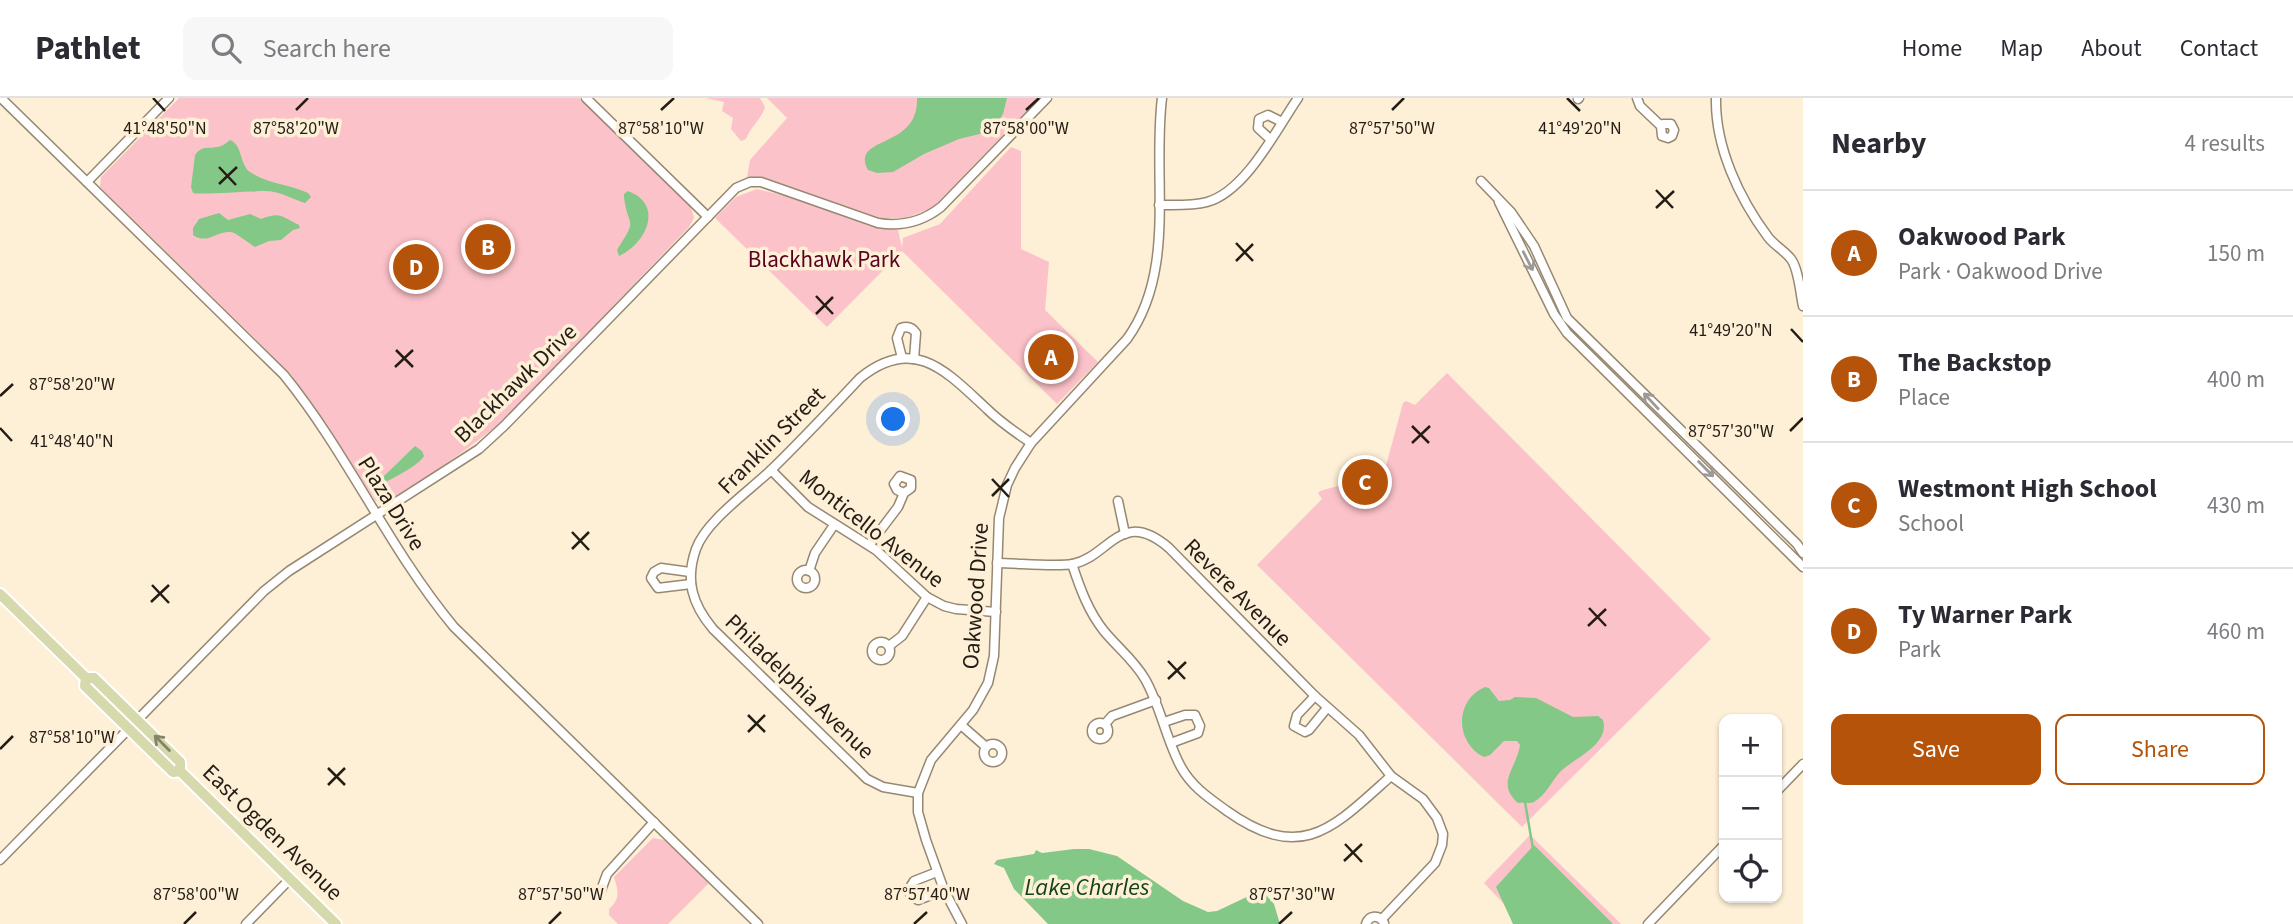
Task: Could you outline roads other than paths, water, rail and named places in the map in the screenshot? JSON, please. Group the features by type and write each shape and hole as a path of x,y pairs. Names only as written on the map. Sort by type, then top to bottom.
{"main road":[{"name":"East Ogden Avenue","path":"0,594 86,678 94,678 137,718 180,762 180,771 336,924"},
{"name":"East Ogden Avenue","path":"86,678 85,686 127,728 173,772 180,771"}],"street":[{"name":"Plaza Drive","path":"1,98 284,375 309,408 426,592 454,627 758,924"},
{"path":"87,182 169,98"},
{"path":"586,98 708,217"},
{"name":"Blackhawk Drive","path":"0,860 264,591 289,571 461,462 492,437 736,188 755,181 878,223 900,225 916,221 941,207 1047,98"},
{"name":"Oakwood Drive","path":"961,924 944,890 921,825 918,793 931,760 973,710 988,684 994,656 999,518 1015,468 1031,443 1127,340 1140,321 1154,283 1162,98"},
{"path":"1159,205 1198,204 1221,197 1239,183 1298,98"},
{"path":"1637,98 1640,106 1661,126"},
{"path":"1716,98 1718,131 1731,170 1751,213 1774,244 1792,260 1803,306"},
{"path":"1270,139 1258,128 1259,119 1268,115 1282,122"},
{"path":"1481,181 1511,212 1534,246 1567,318 1797,544 1803,553"},
{"path":"1498,200 1554,314 1567,333 1803,567"},
{"path":"914,359 916,332 901,328 897,338 902,358 935,365 949,373 998,419 1031,443"},
{"name":"Franklin Street","path":"690,572 696,548 706,531 771,470 860,378 874,369 902,358"},
{"name":"Monticello Avenue","path":"771,470 808,507 870,544 926,597 956,609 996,612"},
{"path":"870,544 901,502 904,493"},
{"path":"997,563 1072,564 1125,534 1118,501"},
{"path":"809,571 815,553 834,524"},
{"name":"Revere Avenue","path":"1125,534 1141,534 1163,543 1314,696 1359,735 1391,776 1429,805 1443,834 1442,845 1434,863 1384,922"},
{"path":"1072,564 1090,610 1101,627 1139,669 1156,700 1179,764 1198,789 1250,827 1285,837 1309,835 1337,824 1391,776"},
{"path":"690,572 661,568 653,572 651,579 659,588 691,584"},
{"name":"Philadelphia Avenue","path":"690,572 697,608 713,629 861,774 883,787 918,793"},
{"path":"889,646 902,636 926,597"},
{"path":"1314,696 1295,719 1294,726 1297,729 1305,732 1309,730 1327,708"},
{"path":"1105,724 1112,716 1156,700"},
{"path":"1164,722 1185,715 1195,715 1200,726 1198,733 1171,743"},
{"path":"961,725 985,746"},
{"path":"1782,786 1803,764"},
{"path":"600,894 607,874 654,822"},
{"path":"1648,924 1719,850"},
{"path":"937,872 914,881 909,889 910,894 922,900 944,890"},
{"path":"246,924 290,878"},
{"path":"1366,924 1374,916 1384,922"}],"water":[{"path":"917,98 1007,98 1003,114 992,131 959,139 924,154 893,172 877,173 868,170 865,159 868,151 908,126 915,115"},
{"path":"230,140 237,146 250,172 301,190 311,197 305,203 268,191 193,193 191,187 195,155 204,148 221,146"},
{"path":"628,191 646,205 648,224 637,243 619,256 617,250 630,227 624,197"},
{"path":"219,213 228,220 250,214 261,219 277,215 285,217 300,228 281,240 269,241 255,247 231,232 203,239 193,235 193,228 199,219"},
{"path":"415,446 422,451 424,456 421,460 399,475 381,482 382,478"},
{"path":"1485,687 1489,688 1499,701 1515,697 1536,698 1573,717 1598,716 1603,720 1601,737 1560,772 1538,799 1532,803 1518,803 1508,789 1509,775 1520,745 1517,741 1504,741 1490,755 1484,757 1474,751 1463,732 1463,711 1475,693"},
{"path":"1534,845 1613,924 1513,924 1496,887"},
{"name":"Lake Charles","path":"1089,849 1117,856 1183,901 1208,912 1217,911 1253,894 1265,894 1274,904 1280,924 1048,924 1014,889 1004,868 994,864 997,860 1034,854 1036,850 1042,853"}],"waterway":[{"path":"1525,802 1533,849"}],"place":[{"name":"The Backstop","path":"488,247"},
{"name":"Ty Warner Park","path":"416,267"},
{"name":"Oakwood Park","path":"1051,357"},
{"name":"Westmont High School","path":"1365,482"}],"park label":[{"name":"Blackhawk Park","path":"824,259"}]}
